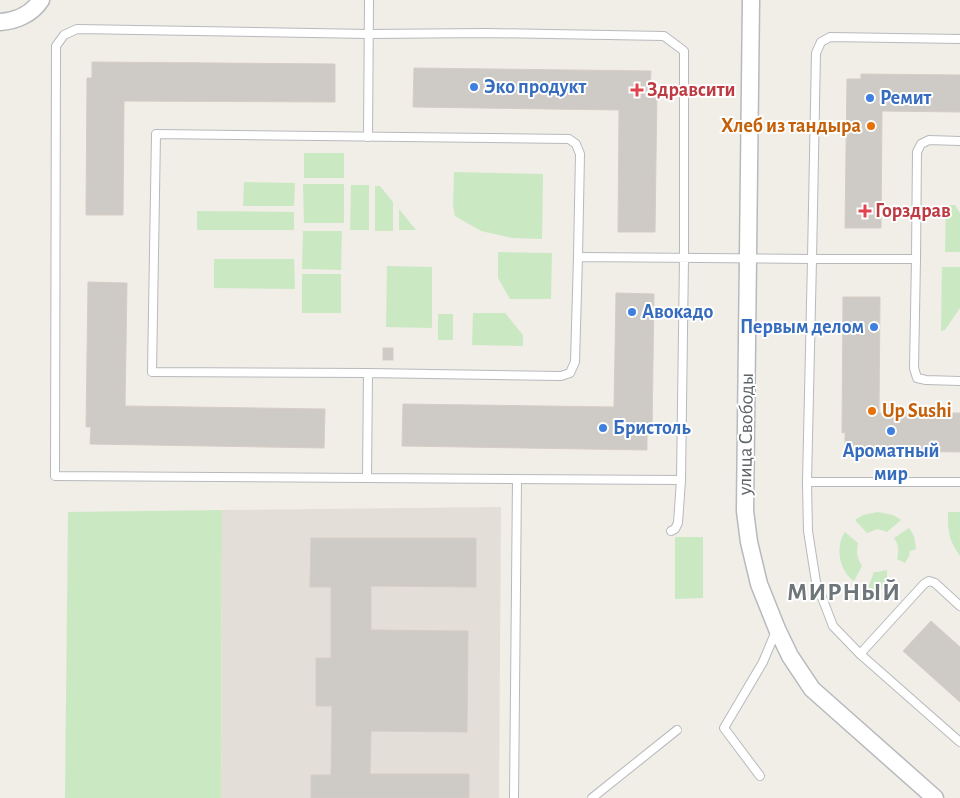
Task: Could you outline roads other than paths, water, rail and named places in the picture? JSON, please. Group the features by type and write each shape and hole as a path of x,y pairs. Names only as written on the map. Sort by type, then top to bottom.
{"street":[{"path":"0,22 11,21 26,15 41,0"},
{"name":"улица Свободы","path":"751,0 745,511 749,542 759,584 777,629 790,656 812,689 935,798"}],"lane":[{"path":"368,137 369,0"},
{"path":"671,531 675,529 678,522 680,480 684,258 684,52 664,36 487,33 369,34 77,29 64,35 56,46 55,476 680,480"},
{"path":"960,39 830,38 821,42 816,53 808,482 808,531 816,582 833,626 860,654 960,742"},
{"path":"156,134 368,137 569,139 576,144 580,154 578,256 575,362 570,373 561,376 152,372 156,134"},
{"path":"960,141 929,140 921,144 917,152 914,368 917,378 960,381"},
{"path":"578,256 916,259"},
{"path":"367,478 368,373"},
{"path":"514,798 517,480"},
{"path":"808,482 960,482"},
{"path":"860,654 924,584 929,581 935,583 960,606"},
{"path":"760,776 724,728 763,662 777,629"},
{"path":"592,798 677,730"}],"place":[{"name":"Эко продукт","path":"474,87"},
{"name":"Здравсити","path":"637,90"},
{"name":"Ремит","path":"870,98"},
{"name":"Хлеб из тандыра","path":"871,126"},
{"name":"Горздрав","path":"865,211"},
{"name":"Авокадо","path":"632,312"},
{"name":"Первым делом","path":"874,327"},
{"name":"Up Sushi","path":"872,411"},
{"name":"Бристоль","path":"603,428"},
{"name":"Ароматный мир","path":"891,431"}],"district":[{"name":"МИРНЫЙ","path":"844,592"}]}
